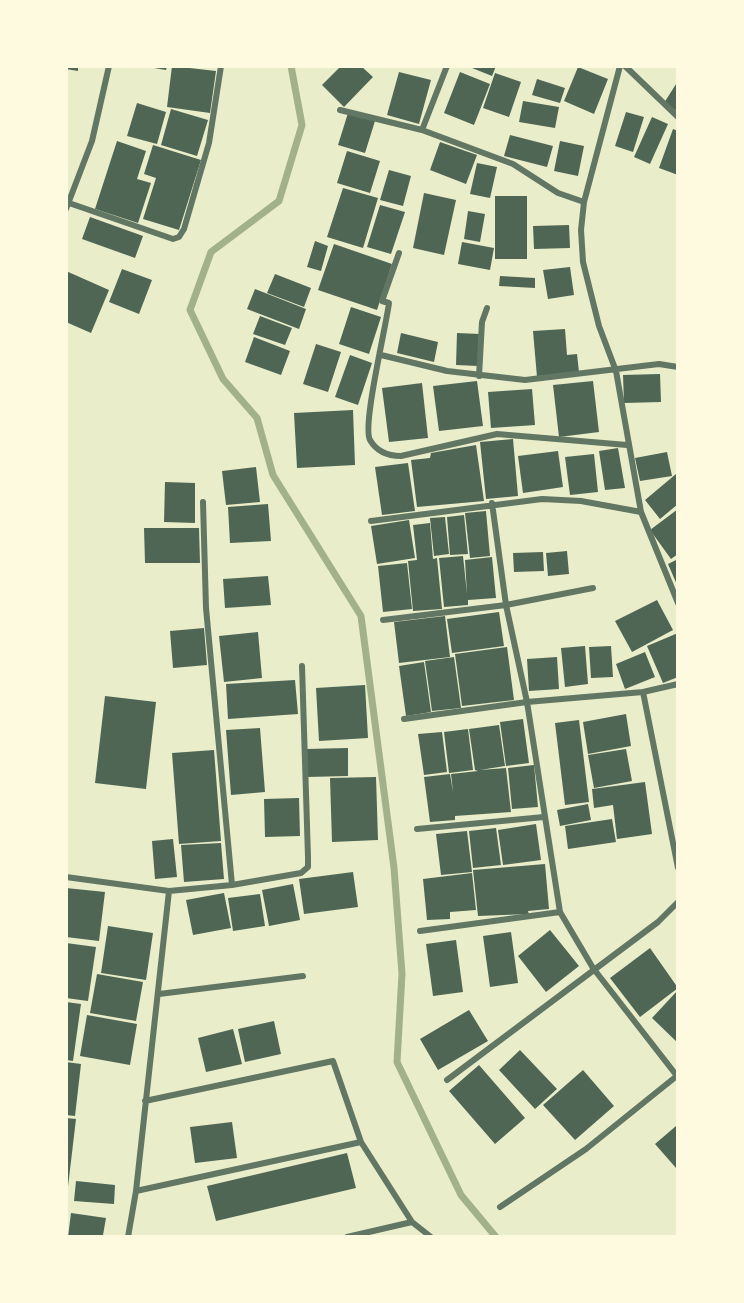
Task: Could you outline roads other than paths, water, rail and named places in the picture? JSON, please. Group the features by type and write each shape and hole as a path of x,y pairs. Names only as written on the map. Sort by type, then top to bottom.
{"street":[{"path":"109,66 92,141 67,206 173,239 179,237 184,229 208,143 221,66"},
{"path":"422,130 447,66"},
{"path":"678,117 622,66 584,202 581,230 583,262 599,326 616,371 627,445 641,512 678,603"},
{"path":"340,110 422,130 513,164 558,193 584,202"},
{"path":"399,253 382,301 389,303 367,426 369,439 389,456 401,456 497,434 627,445"},
{"path":"479,376 482,322 487,308"},
{"path":"381,355 423,367 479,376 525,380 616,371 659,364 678,367"},
{"path":"371,521 542,499 581,501 641,512"},
{"path":"203,502 206,608 232,885"},
{"path":"492,504 506,604 527,702 560,912 593,969 677,1076 586,1149 500,1207"},
{"path":"383,620 506,604 593,588"},
{"path":"66,877 169,891 232,885 301,873 308,867 302,666"},
{"path":"404,719 527,702 643,692 678,684"},
{"path":"643,692 678,868"},
{"path":"417,829 544,817"},
{"path":"129,1237 159,994 169,891"},
{"path":"447,1080 658,922 678,902"},
{"path":"420,931 560,912"},
{"path":"159,994 303,976"},
{"path":"145,1101 333,1061 361,1142 412,1222 431,1237"},
{"path":"136,1191 361,1142"},
{"path":"347,1237 412,1222"}],"waterway":[{"path":"291,66 302,125 279,201 211,252 190,310 223,379 257,418 273,475 361,616 394,868 402,974 397,1062 461,1195 496,1237"}]}
